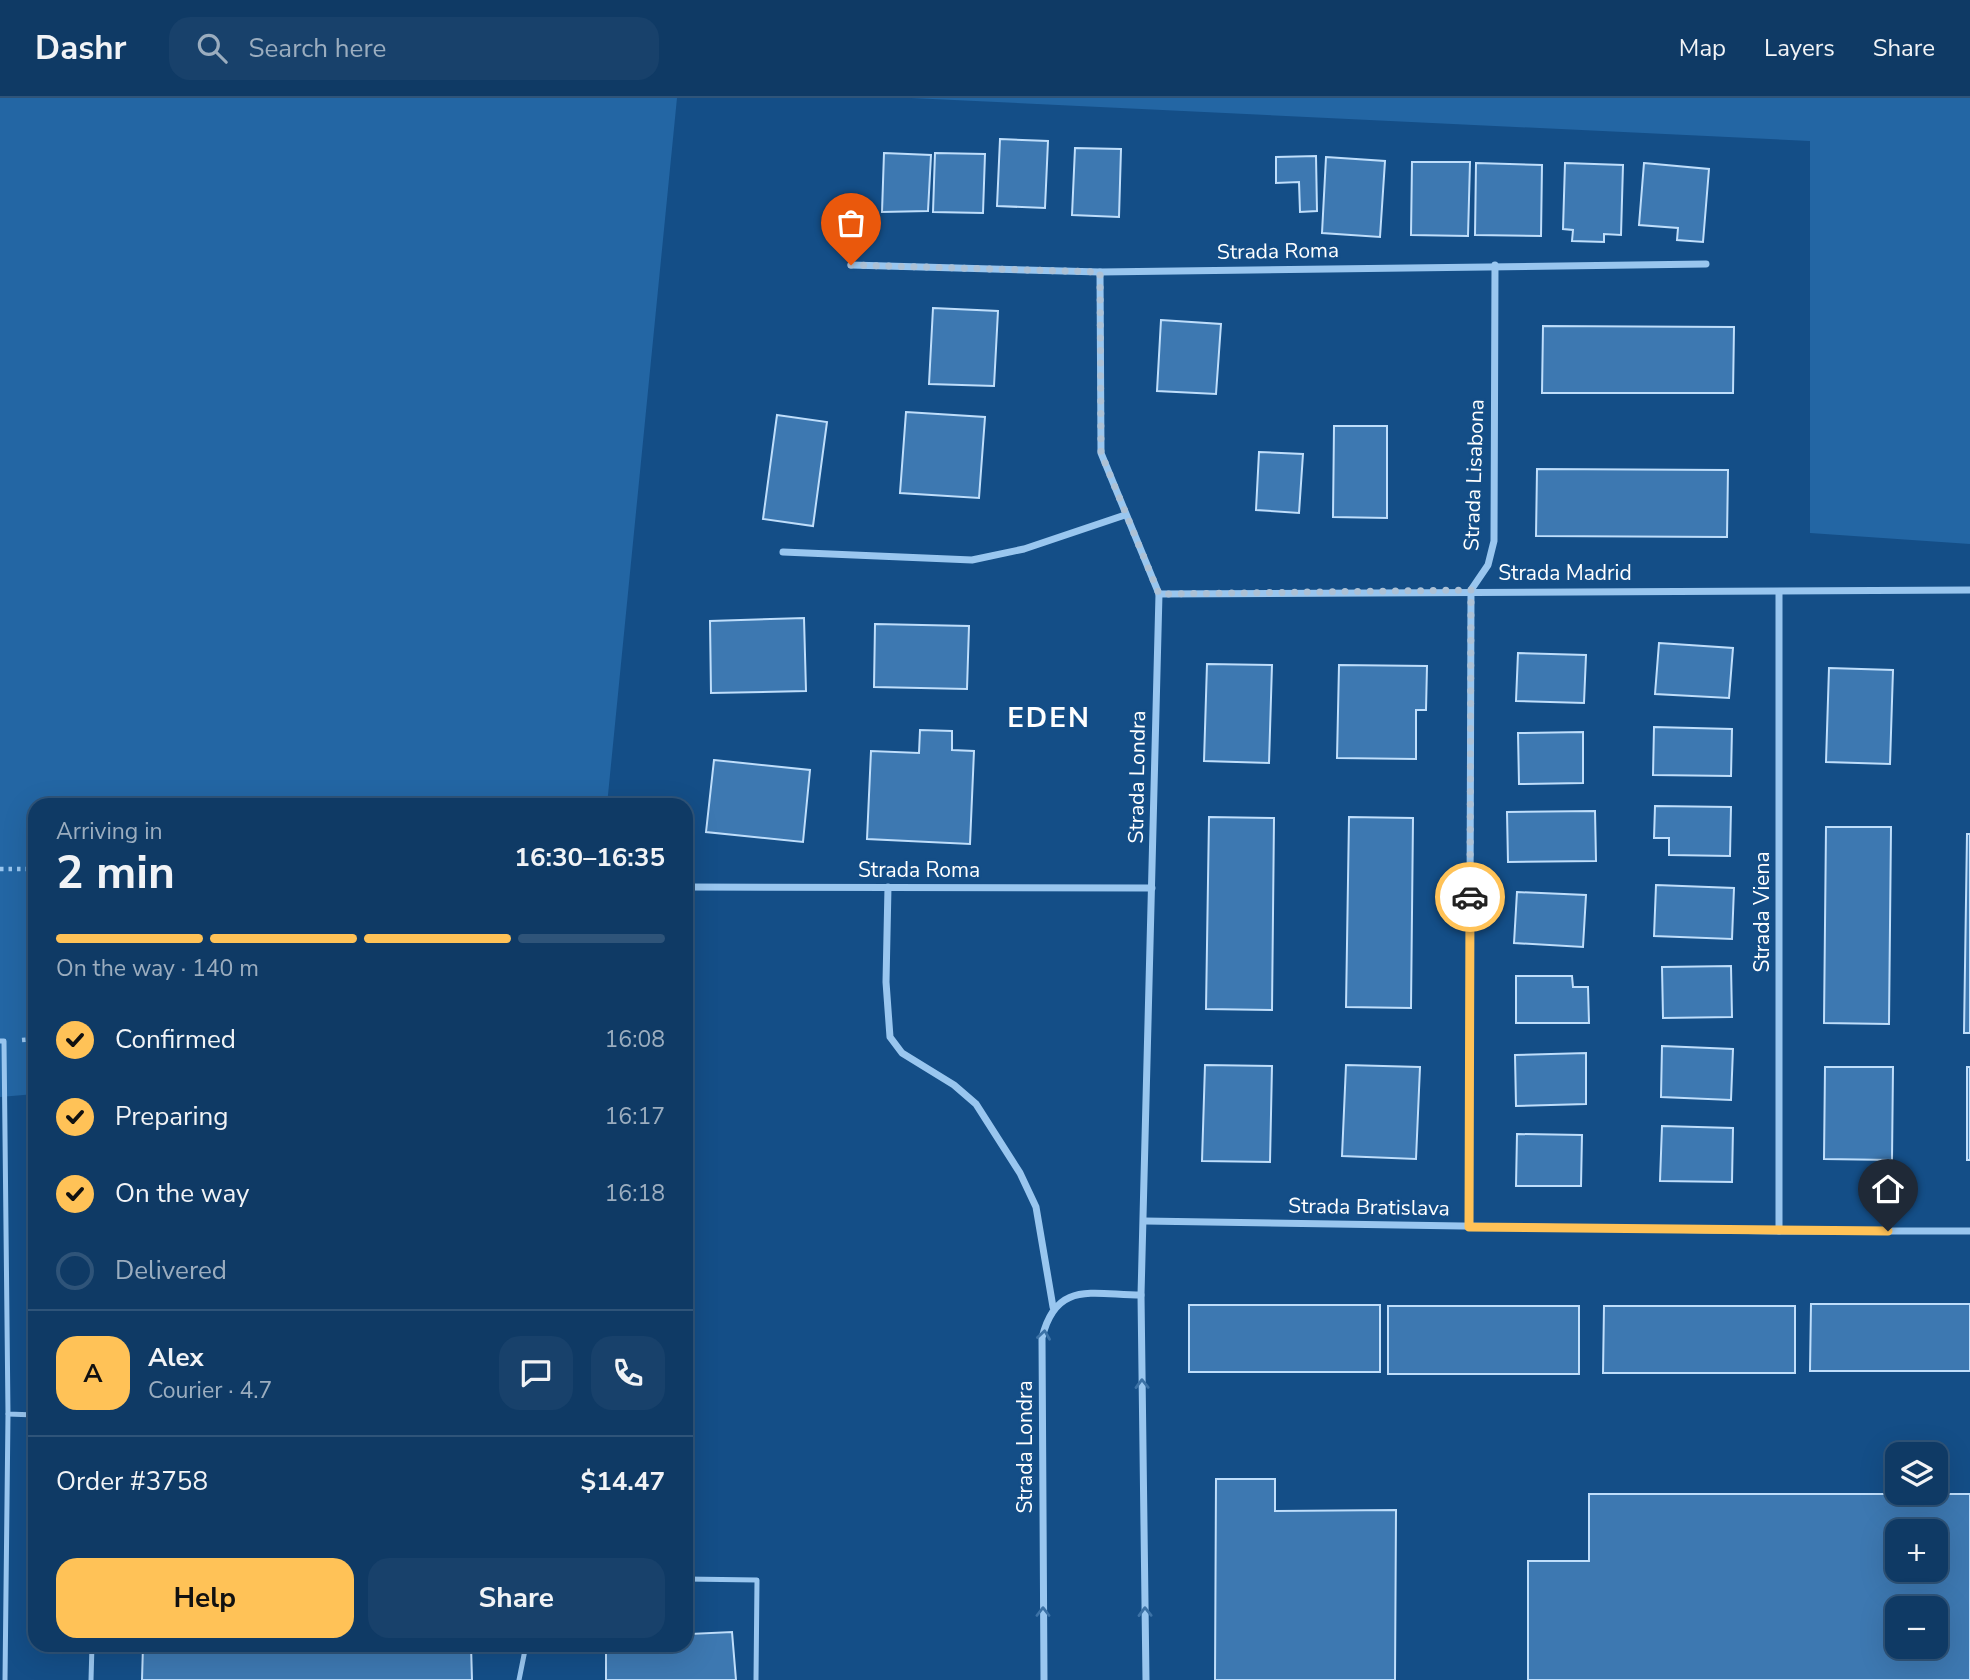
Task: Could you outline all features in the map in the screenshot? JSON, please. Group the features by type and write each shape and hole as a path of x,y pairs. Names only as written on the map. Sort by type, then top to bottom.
{"street":[{"name":"Strada Roma","path":"851,265 1100,272 1706,264"},
{"name":"Strada Lisabona","path":"1471,590 1488,565 1494,541 1495,265"},
{"name":"Strada Londra","path":"1100,272 1101,453 1159,594 1141,1295 1146,1680"},
{"path":"783,552 972,559 1024,549 1125,515"},
{"name":"Strada Madrid","path":"1159,594 1471,590 1779,593 1970,590"},
{"path":"1469,1227 1471,590"},
{"name":"Strada Viena","path":"1779,593 1779,1231"},
{"name":"Strada Roma","path":"693,887 1152,888"},
{"path":"888,887 886,982 890,1037 902,1054 954,1085 976,1104 1020,1173 1037,1207 1054,1307 1068,1296 1141,1295"},
{"name":"Strada Bratislava","path":"1144,1221 1779,1231 1970,1231"},
{"name":"Strada Londra","path":"1044,1680 1042,1338 1054,1307"}],"lane":[{"path":"0,1041 4,1041 8,1414 5,1680"},
{"path":"8,1414 28,1415"},
{"path":"693,1579 757,1580 756,1680"},
{"path":"91,1680 92,1652"},
{"path":"519,1680 525,1652"}],"path":[{"path":"0,869 28,869"}],"shaded area":[{"path":"0,98 677,98 608,798 28,798 28,1095 0,1097"},
{"path":"911,98 1970,98 1970,544 1810,533 1810,141"}],"building":[{"path":"1000,139 1048,141 1045,208 997,206"},
{"path":"1075,148 1121,149 1119,217 1072,215"},
{"path":"884,153 931,155 928,211 882,212"},
{"path":"935,153 985,154 983,213 933,212"},
{"path":"1316,156 1317,211 1300,212 1299,182 1276,183 1276,157"},
{"path":"1326,157 1385,161 1380,237 1322,233"},
{"path":"1412,162 1470,162 1468,236 1411,235"},
{"path":"1476,163 1542,165 1541,236 1475,235"},
{"path":"1565,163 1623,165 1621,235 1604,234 1604,242 1572,241 1573,230 1563,229"},
{"path":"1644,163 1709,169 1703,242 1677,240 1678,228 1639,225"},
{"path":"933,308 998,311 994,386 929,384"},
{"path":"1161,320 1221,324 1216,394 1157,391"},
{"path":"1543,326 1734,327 1733,393 1542,393"},
{"path":"906,412 985,417 979,498 900,493"},
{"path":"777,415 827,422 813,526 763,519"},
{"path":"1334,426 1387,426 1387,518 1333,517"},
{"path":"1259,452 1303,454 1299,513 1256,510"},
{"path":"1537,469 1728,470 1727,537 1536,536"},
{"path":"804,618 806,691 711,693 710,621"},
{"path":"875,624 969,626 967,689 874,687"},
{"path":"1659,643 1733,648 1729,698 1655,694"},
{"path":"1518,653 1586,655 1584,703 1516,701"},
{"path":"1207,664 1272,665 1269,763 1204,761"},
{"path":"1339,665 1427,666 1426,710 1416,710 1416,759 1337,758"},
{"path":"1829,668 1893,670 1890,764 1826,762"},
{"path":"1654,727 1732,729 1731,776 1653,775"},
{"path":"920,730 952,731 952,750 974,751 970,844 867,839 871,751 919,753"},
{"path":"1583,732 1583,783 1519,784 1518,733"},
{"path":"714,760 810,770 803,842 706,832"},
{"path":"1655,806 1731,807 1730,856 1669,855 1669,838 1654,838"},
{"path":"1595,811 1596,861 1508,862 1507,812"},
{"path":"1209,817 1274,818 1272,1010 1206,1009"},
{"path":"1349,817 1413,818 1411,1008 1346,1007"},
{"path":"1826,827 1891,827 1889,1024 1824,1023"},
{"path":"1967,834 1970,834 1970,1033 1964,1033"},
{"path":"1656,885 1734,888 1732,939 1654,936"},
{"path":"1517,892 1586,895 1583,947 1514,943"},
{"path":"1731,966 1732,1017 1663,1018 1662,967"},
{"path":"1516,976 1572,976 1573,987 1588,987 1589,1023 1516,1023"},
{"path":"1662,1046 1733,1049 1731,1100 1661,1097"},
{"path":"1586,1053 1586,1104 1516,1106 1515,1055"},
{"path":"1205,1065 1272,1066 1270,1162 1202,1161"},
{"path":"1346,1065 1420,1067 1416,1159 1342,1156"},
{"path":"1825,1067 1893,1067 1892,1160 1824,1159"},
{"path":"1967,1067 1970,1067 1970,1160 1967,1160"},
{"path":"1662,1126 1733,1128 1732,1182 1660,1181"},
{"path":"1517,1134 1582,1135 1581,1186 1516,1186"},
{"path":"1811,1304 1970,1304 1970,1371 1810,1371"},
{"path":"1189,1305 1380,1305 1380,1372 1189,1372"},
{"path":"1388,1306 1579,1306 1579,1374 1388,1374"},
{"path":"1604,1306 1795,1306 1795,1373 1603,1373"},
{"path":"1216,1479 1275,1479 1275,1511 1396,1510 1395,1680 1215,1680"},
{"path":"1589,1494 1885,1494 1885,1505 1948,1505 1948,1494 1970,1494 1970,1680 1528,1680 1528,1561 1589,1561"},
{"path":"732,1632 736,1680 606,1680 606,1652 693,1652 693,1634"},
{"path":"143,1652 471,1652 472,1680 142,1680"}],"way so far":[{"path":"851,265 1100,272 1101,453 1159,594 1471,590 1470,897"}],"district":[{"name":"EDEN","path":"1049,717"}],"route":[{"path":"1470,897 1469,1227 1888,1231"}]}
